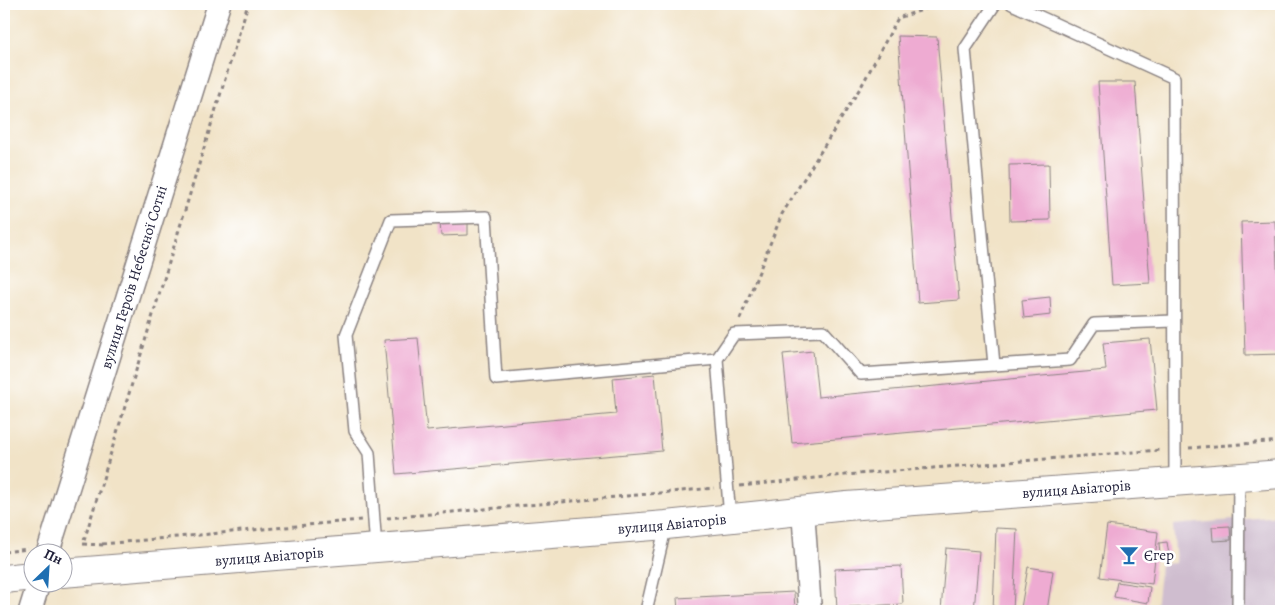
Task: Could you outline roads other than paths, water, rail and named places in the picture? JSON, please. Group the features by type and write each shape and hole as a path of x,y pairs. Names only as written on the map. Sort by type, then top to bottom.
{"street":[{"name":"вулиця Героїв Небесної Сотні","path":"44,542 219,4"},
{"name":"вулиця Авіаторів","path":"72,572 666,525 803,510 1281,474"},
{"path":"803,510 810,611"},
{"path":"4,579 22,577"},
{"path":"30,611 36,592"}],"lane":[{"path":"994,365 965,49 995,4"},
{"path":"1012,4 1174,78 1175,482"},
{"path":"376,548 369,453 355,431 346,335 390,220 486,217 496,379 717,359"},
{"path":"730,518 717,359 734,334 823,331 861,374 1070,360 1094,324 1174,321"},
{"path":"1238,611 1239,478"},
{"path":"646,611 666,525"}],"place":[{"name":"Єгер","path":"1129,555"}]}
